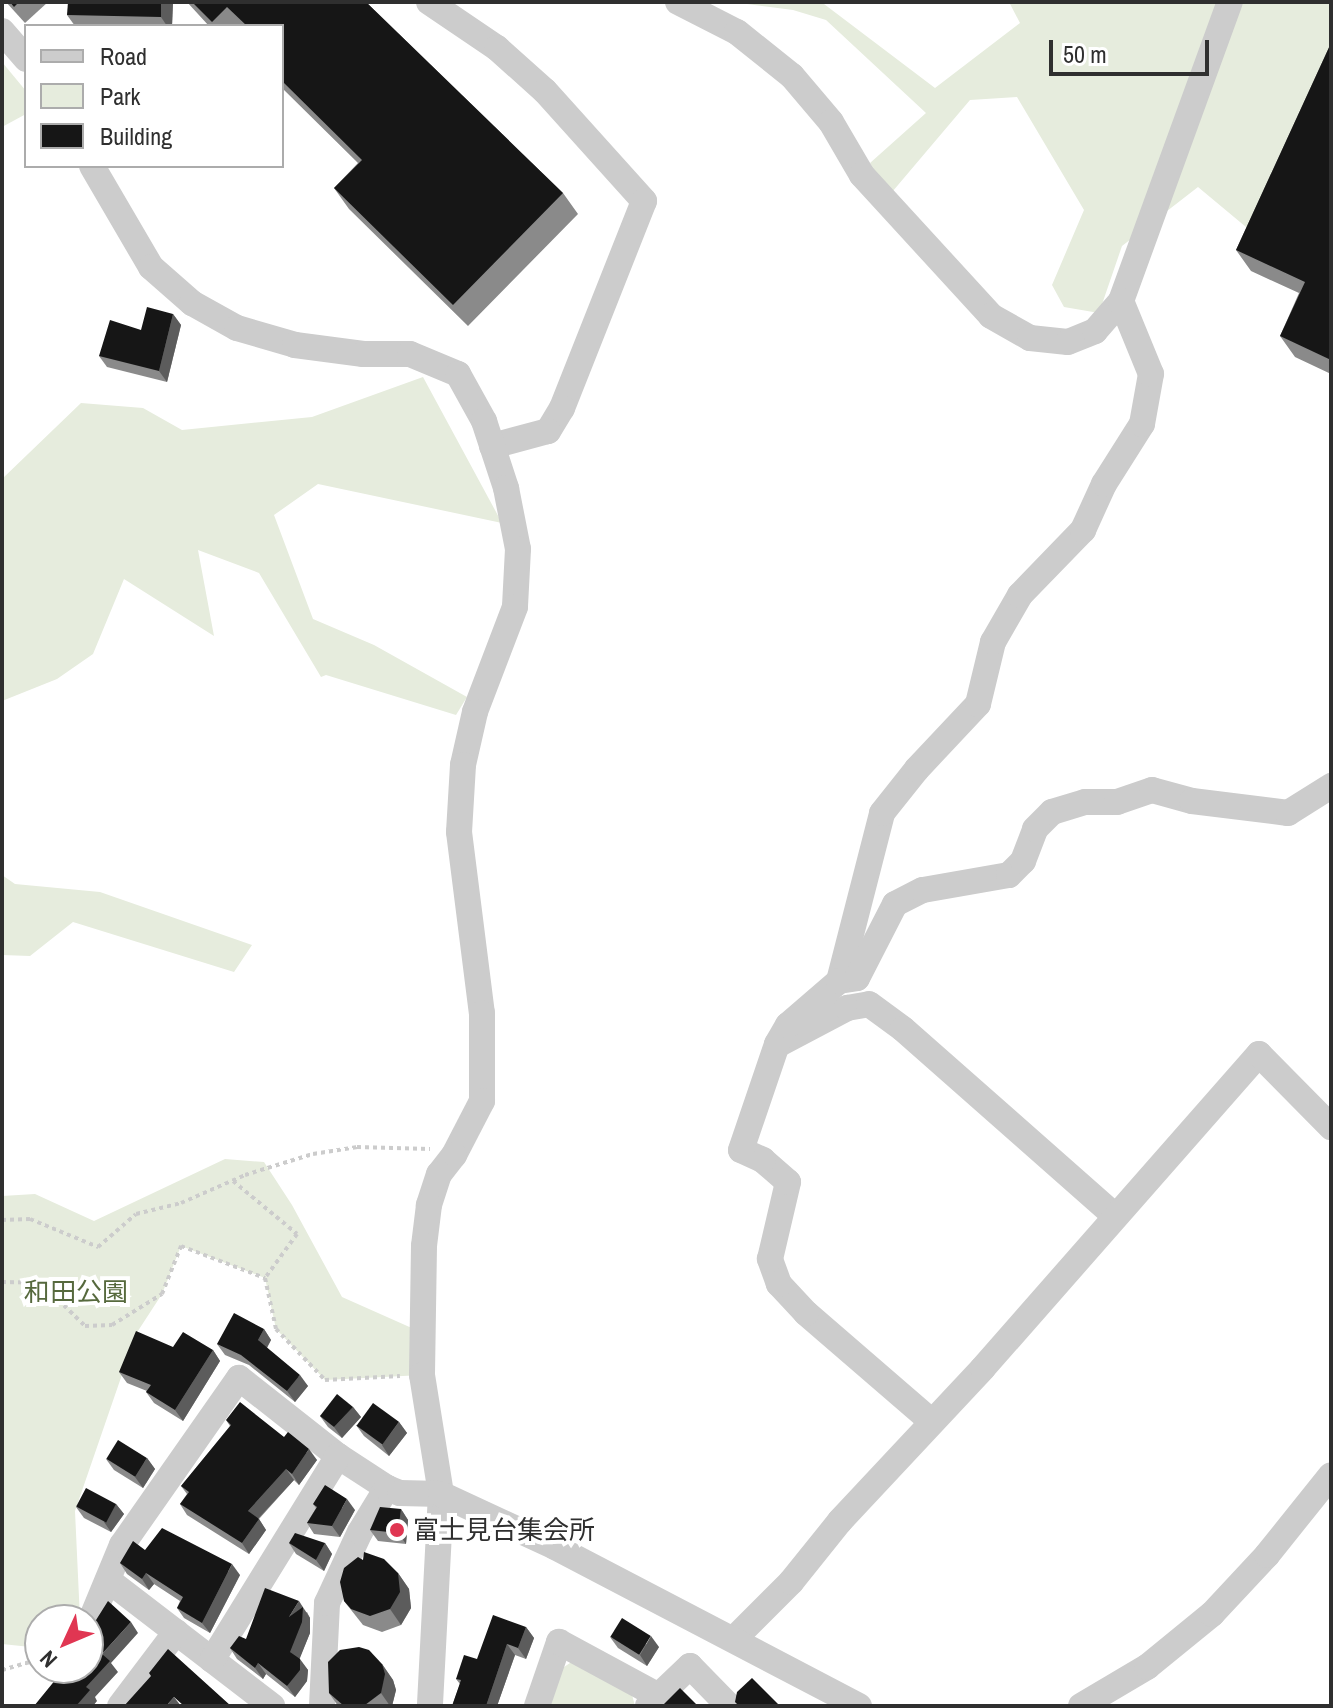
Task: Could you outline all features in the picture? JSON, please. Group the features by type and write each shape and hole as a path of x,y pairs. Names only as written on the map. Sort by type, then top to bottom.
{"street":[{"path":"429,2 497,48 545,91 644,201 562,408 548,431 492,446"},
{"path":"678,2 737,32 792,76 831,122 862,175 991,316 1030,338 1068,342 1095,331 1121,301 1230,2"},
{"path":"2,31 24,57"},
{"path":"93,168 151,267 192,303 237,328 295,345 363,354 410,354 458,374 484,421 506,488 518,549 515,607 475,712 463,765 459,832 482,1013 482,1101 454,1155 439,1174 429,1205 424,1246 422,1375 441,1494 430,1706"},
{"path":"839,981 882,813 917,769 978,704 993,642 1020,595 1083,530 1104,484 1142,424 1151,374 1121,301"},
{"path":"931,1421 806,1313 779,1284 770,1259 788,1182 763,1160 741,1150 777,1044 788,1025 839,981 857,978 895,904 923,890 1009,875 1023,861 1035,829 1052,812 1085,802 1117,802 1152,790 1192,801 1288,813 1331,786"},
{"path":"777,1044 847,1008 869,1004 903,1029 1115,1216"},
{"path":"734,1639 791,1582 840,1521 983,1368 1259,1054 1331,1127"},
{"path":"98,1604 122,1545 239,1378 338,1456 387,1488 400,1493 441,1494 555,1547 859,1706"},
{"path":"212,1660 338,1456"},
{"path":"1081,1706 1147,1667 1212,1614 1267,1555 1327,1482"},
{"path":"322,1706 327,1603 360,1532 387,1488"},
{"path":"108,1580 272,1706"},
{"path":"120,1706 176,1632"},
{"path":"537,1706 559,1642 654,1701 690,1666 729,1706"}],"path":[{"path":"2,1220 30,1219 98,1247 136,1214 181,1203 233,1181 313,1154 357,1147 423,1147 454,1155"},
{"path":"233,1181 297,1234 265,1278 276,1329 325,1380 422,1375"},
{"path":"2,1282 41,1283 85,1326 112,1325 162,1294 181,1246 265,1278"},
{"path":"2,1449 2,1465"},
{"path":"2,1670 24,1664"}],"green space":[{"path":"732,2 824,4 935,88 1020,23 1009,2 1331,2 1331,84 1264,242 1198,187 1122,246 1099,313 1064,307 1052,285 1084,210 1017,97 970,100 887,198 870,163 926,113 826,20 793,10"},
{"path":"2,62 24,89 24,115 2,127"},
{"path":"423,377 502,523 318,484 274,515 313,619 374,645 467,697 456,715 326,675 321,677 259,573 198,550 214,636 124,579 93,654 57,679 2,701 2,479 81,403 143,408 182,430 312,417"},
{"path":"2,875 15,884 100,892 252,945 234,972 73,922 30,956 2,955"},
{"name":"和田公園","path":"225,1159 264,1162 292,1205 342,1297 423,1333 422,1375 325,1380 276,1329 265,1278 181,1246 162,1294 136,1334 75,1511 79,1604 24,1604 24,1646 2,1644 2,1196 35,1194 94,1221"},
{"path":"573,1661 631,1691 635,1706 548,1706 561,1669"}],"building":[{"path":"68,2 161,2 161,17 67,15"},
{"path":"192,2 366,2 563,193 453,305 334,188 362,160 284,83 284,24 245,24 227,7 212,22"},
{"path":"1331,43 1331,360 1280,336 1305,282 1236,250"},
{"path":"147,307 173,314 159,371 99,356 110,320 141,330"},
{"path":"234,1313 264,1329 258,1340 300,1375 287,1391 241,1355 217,1344"},
{"path":"136,1331 173,1347 183,1332 213,1350 175,1410 146,1392 151,1385 119,1372"},
{"path":"337,1394 353,1407 334,1427 320,1416"},
{"path":"240,1402 284,1437 288,1432 309,1449 292,1474 286,1469 248,1511 259,1519 242,1543 180,1504 189,1492 181,1486 231,1425 226,1420"},
{"path":"373,1403 399,1422 382,1444 357,1426"},
{"path":"118,1440 147,1458 135,1477 106,1459"},
{"path":"325,1485 347,1499 332,1526 307,1523 317,1507 313,1504"},
{"path":"86,1488 116,1504 106,1523 76,1507"},
{"path":"380,1507 401,1509 398,1533 370,1530"},
{"path":"162,1528 232,1564 202,1623 177,1608 183,1597 146,1573 142,1579 120,1563 133,1541 145,1550"},
{"path":"295,1533 325,1543 316,1560 289,1543"},
{"path":"364,1552 384,1559 398,1573 400,1592 390,1609 370,1616 351,1609 344,1601 340,1582 344,1568 358,1557 363,1560"},
{"path":"265,1588 299,1601 289,1617 303,1607 302,1622 290,1652 300,1659 300,1670 287,1686 258,1663 255,1668 230,1648 239,1636 246,1639"},
{"path":"108,1601 131,1622 104,1652 104,1607"},
{"path":"493,1615 526,1627 518,1648 507,1644 486,1706 452,1706 461,1680 456,1679 464,1655 477,1659"},
{"path":"622,1618 651,1636 639,1655 610,1637"},
{"path":"359,1647 369,1650 382,1664 385,1674 381,1693 365,1705 344,1706 329,1693 328,1662 340,1650"},
{"path":"168,1649 231,1706 184,1706 174,1697 166,1706 124,1706 151,1676 149,1673"},
{"path":"752,1678 780,1706 739,1706 735,1702 737,1692"},
{"path":"52,1684 89,1684 86,1687 90,1690 76,1706 34,1706"},
{"path":"680,1688 698,1706 662,1706"}],"place":[{"name":"富士見台集会所","path":"397,1530"}]}
